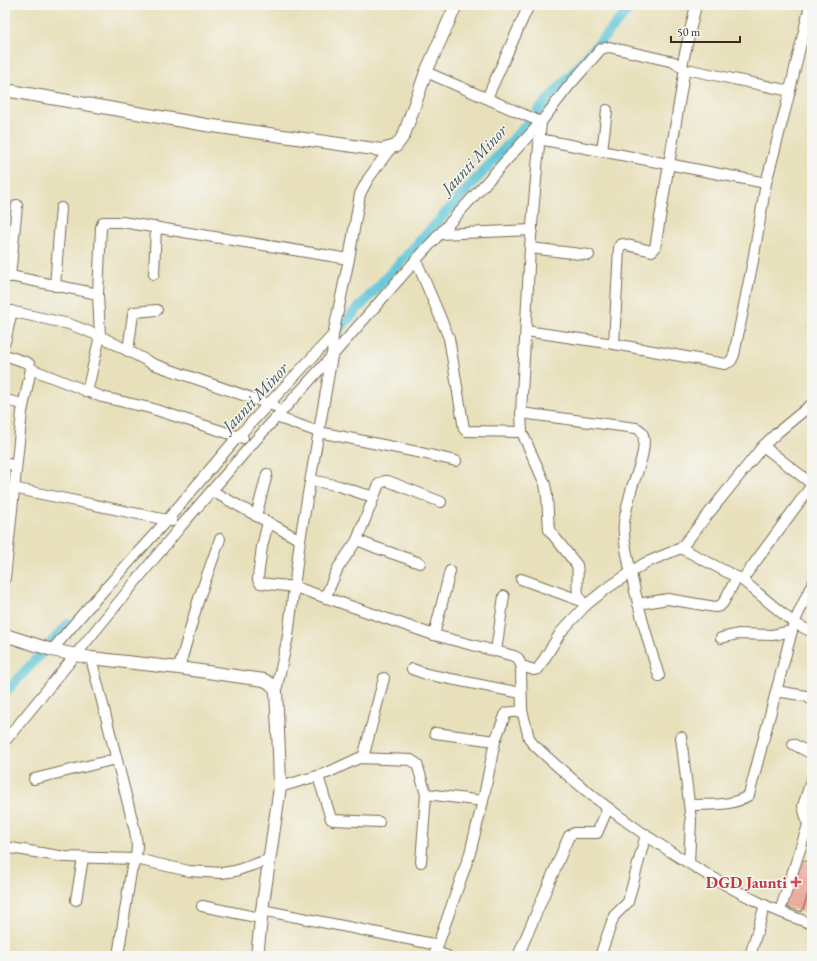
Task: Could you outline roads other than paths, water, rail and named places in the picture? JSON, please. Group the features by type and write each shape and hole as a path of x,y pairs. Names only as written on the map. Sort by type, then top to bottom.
{"street":[{"path":"5,90 206,125 374,149 390,149 396,146 404,135 426,72 456,5"},
{"path":"488,98 529,5"},
{"path":"614,344 619,248 620,245 623,244 652,251 654,250 696,5"},
{"path":"526,331 614,344 724,364 731,361 734,355 753,261 766,183 790,91 810,5"},
{"path":"64,652 246,439 276,409 333,344 416,260 541,122 568,87 601,49 605,47 674,62 691,70 790,91"},
{"path":"426,72 541,122"},
{"path":"602,151 607,110"},
{"path":"541,122 530,248 521,413 522,432 545,484 549,530 577,565 577,594 582,602"},
{"path":"539,139 766,183"},
{"path":"257,956 280,787 280,752 276,691 288,636 300,540 360,194 368,179 390,149"},
{"path":"17,205 8,276 98,294"},
{"path":"55,286 61,208"},
{"path":"87,392 100,336 98,294 102,223 122,222 156,227 349,260"},
{"path":"154,274 156,227"},
{"path":"439,234 532,230"},
{"path":"530,248 589,255"},
{"path":"416,260 449,338 464,429 467,431 522,432"},
{"path":"128,351 134,312 157,310"},
{"path":"5,342 8,311 69,324 100,336 153,364 276,409 319,432 456,461"},
{"path":"5,741 64,652 86,610 175,523 212,491 246,439 276,409 333,344"},
{"path":"5,355 28,363 31,369 23,404 13,488 5,578"},
{"path":"31,369 102,397 150,408 246,439"},
{"path":"5,400 23,404"},
{"path":"522,668 527,667 534,670 540,667 554,642 582,602 645,563 681,548 763,446 812,404"},
{"path":"521,413 636,428 641,432 643,440 642,458 632,488 624,531 631,572 644,630 659,676"},
{"path":"638,604 668,599 715,607 720,606 723,603 740,578 812,485 763,446"},
{"path":"5,463 16,466"},
{"path":"256,516 267,474"},
{"path":"310,480 339,486 373,496"},
{"path":"325,598 338,568 357,540 379,484 385,481 441,502"},
{"path":"13,488 175,523"},
{"path":"212,491 300,540"},
{"path":"268,522 262,547 258,580 260,583 295,588 434,635 518,658 522,668 522,710 529,738 532,743 600,803 690,864 727,886 765,905 812,924"},
{"path":"178,668 199,598 220,539"},
{"path":"357,540 374,548 420,563"},
{"path":"681,548 740,578 793,627 812,632"},
{"path":"434,635 450,571"},
{"path":"521,579 582,602"},
{"path":"690,805 728,803 738,801 749,795 793,627 812,584"},
{"path":"496,651 504,596"},
{"path":"721,638 738,634 772,635 793,627"},
{"path":"5,635 91,658 264,680 270,683 276,691"},
{"path":"91,658 135,830 137,844 136,859 131,872 118,956"},
{"path":"412,669 426,674 521,693"},
{"path":"363,758 384,678"},
{"path":"776,691 806,696 812,700"},
{"path":"436,951 470,853 483,801 495,742 506,713 512,711 519,712 522,710"},
{"path":"435,732 495,742"},
{"path":"681,737 692,820 690,864"},
{"path":"793,744 812,754"},
{"path":"34,779 116,758"},
{"path":"280,787 340,768 359,758 414,761 417,764 426,794 421,862"},
{"path":"318,776 331,819 379,822"},
{"path":"780,911 808,825 803,806 812,778"},
{"path":"426,794 483,801"},
{"path":"518,956 569,836 574,833 597,833 608,808"},
{"path":"600,956 614,916 628,902 646,834"},
{"path":"5,847 65,857 136,859 189,870 222,873 235,871 270,859"},
{"path":"76,900 83,858"},
{"path":"750,956 765,905"},
{"path":"202,906 262,914 436,951 447,956"}],"waterway":[{"name":"Jaunti Minor","path":"538,111 633,5"},
{"name":"Jaunti Minor","path":"330,339 528,123"},
{"name":"Jaunti Minor","path":"5,693 69,623"}],"place":[{"name":"DGD Jaunti","path":"796,882"}]}
